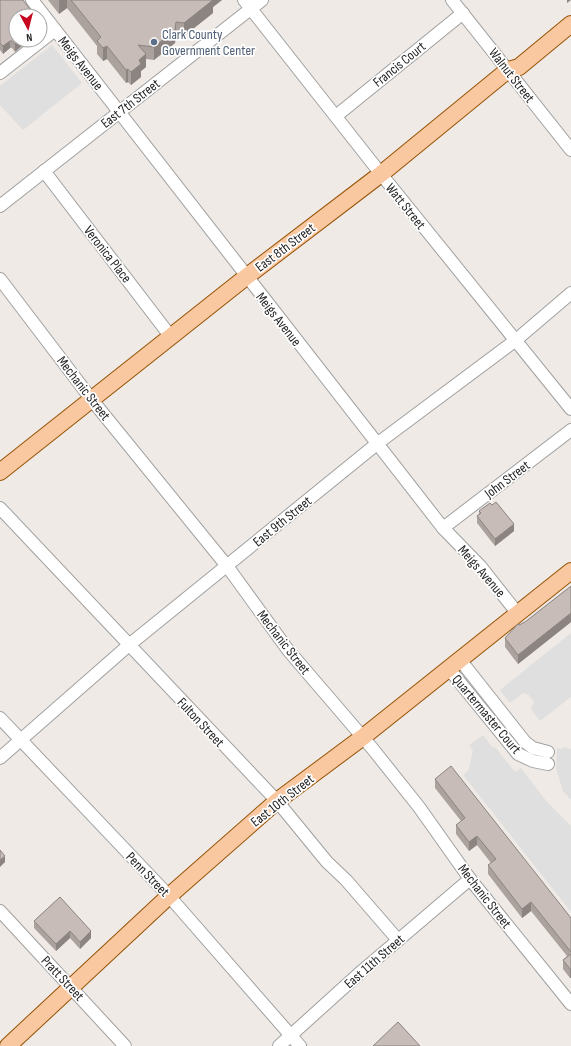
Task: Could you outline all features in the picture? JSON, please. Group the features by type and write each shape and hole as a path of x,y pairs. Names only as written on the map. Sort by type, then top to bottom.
{"main road":[{"name":"East 8th Street","path":"0,472 246,277 380,174 508,70 519,67 571,24"},
{"name":"East 10th Street","path":"8,1046 169,896 277,801 363,737 571,571"}],"street":[{"name":"Meigs Avenue","path":"32,0 246,277 378,443 443,528 481,567 518,614"},
{"name":"East 7th Street","path":"0,206 119,111 247,4 262,0"},
{"name":"Walnut Street","path":"452,0 571,150"},
{"name":"Watt Street","path":"247,4 380,174 516,340 571,410"},
{"name":"Francis Court","path":"336,116 462,13"},
{"path":"0,73 55,30"},
{"name":"Veronica Place","path":"44,171 171,337"},
{"name":"Mechanic Street","path":"0,279 92,400 227,566 288,650 363,737 419,807 470,879 571,1004"},
{"name":"East 9th Street","path":"0,758 129,645 378,443 516,340 571,293"},
{"name":"John Street","path":"443,528 571,430"},
{"name":"Fulton Street","path":"0,508 277,801 327,862 346,880 398,940"},
{"name":"Quartermaster Court","path":"455,665 525,742 533,748 548,752"},
{"name":"Quartermaster Court","path":"455,665 518,754 533,761 548,764"},
{"name":"Penn Street","path":"0,718 169,896 300,1046"},
{"name":"East 11th Street","path":"279,1046 398,940 470,879"},
{"name":"Pratt Street","path":"0,911 125,1046"}],"shaded area":[{"path":"52,45 82,83 23,130 0,105 0,86"},
{"path":"571,633 571,697 540,721 531,709 534,702 528,694 523,693 510,703 500,690"},
{"path":"483,735 493,748 495,747 515,772 521,768 547,802 571,826 571,912 463,775 468,771 473,751 469,745"},
{"path":"564,747 571,749 571,800 563,791 556,768 557,748 562,749"}],"building":[{"path":"0,0 23,0 29,8 8,8 8,42 3,46 0,43"},
{"name":"Clark County Government Center","path":"71,0 213,0 184,23 176,22 175,30 154,47 138,45 146,54 139,60 141,64 131,72 128,69 126,70 107,46 103,48 97,41 101,37"},
{"path":"496,502 514,524 495,539 477,516 481,513 479,511 490,503 492,505"},
{"path":"571,586 571,613 518,655 505,638 518,624 519,625 525,622"},
{"path":"451,766 571,918 571,952 531,902 522,909 488,865 496,859 477,836 469,842 456,825 465,818 435,779"},
{"path":"0,850 5,856 0,860"},
{"path":"60,897 91,931 80,942 70,931 56,944 34,921"},
{"path":"571,954 571,969 570,969 563,960"},
{"path":"398,1022 420,1046 373,1046"}],"place":[{"name":"Clark County Government Center","path":"154,42"}]}
